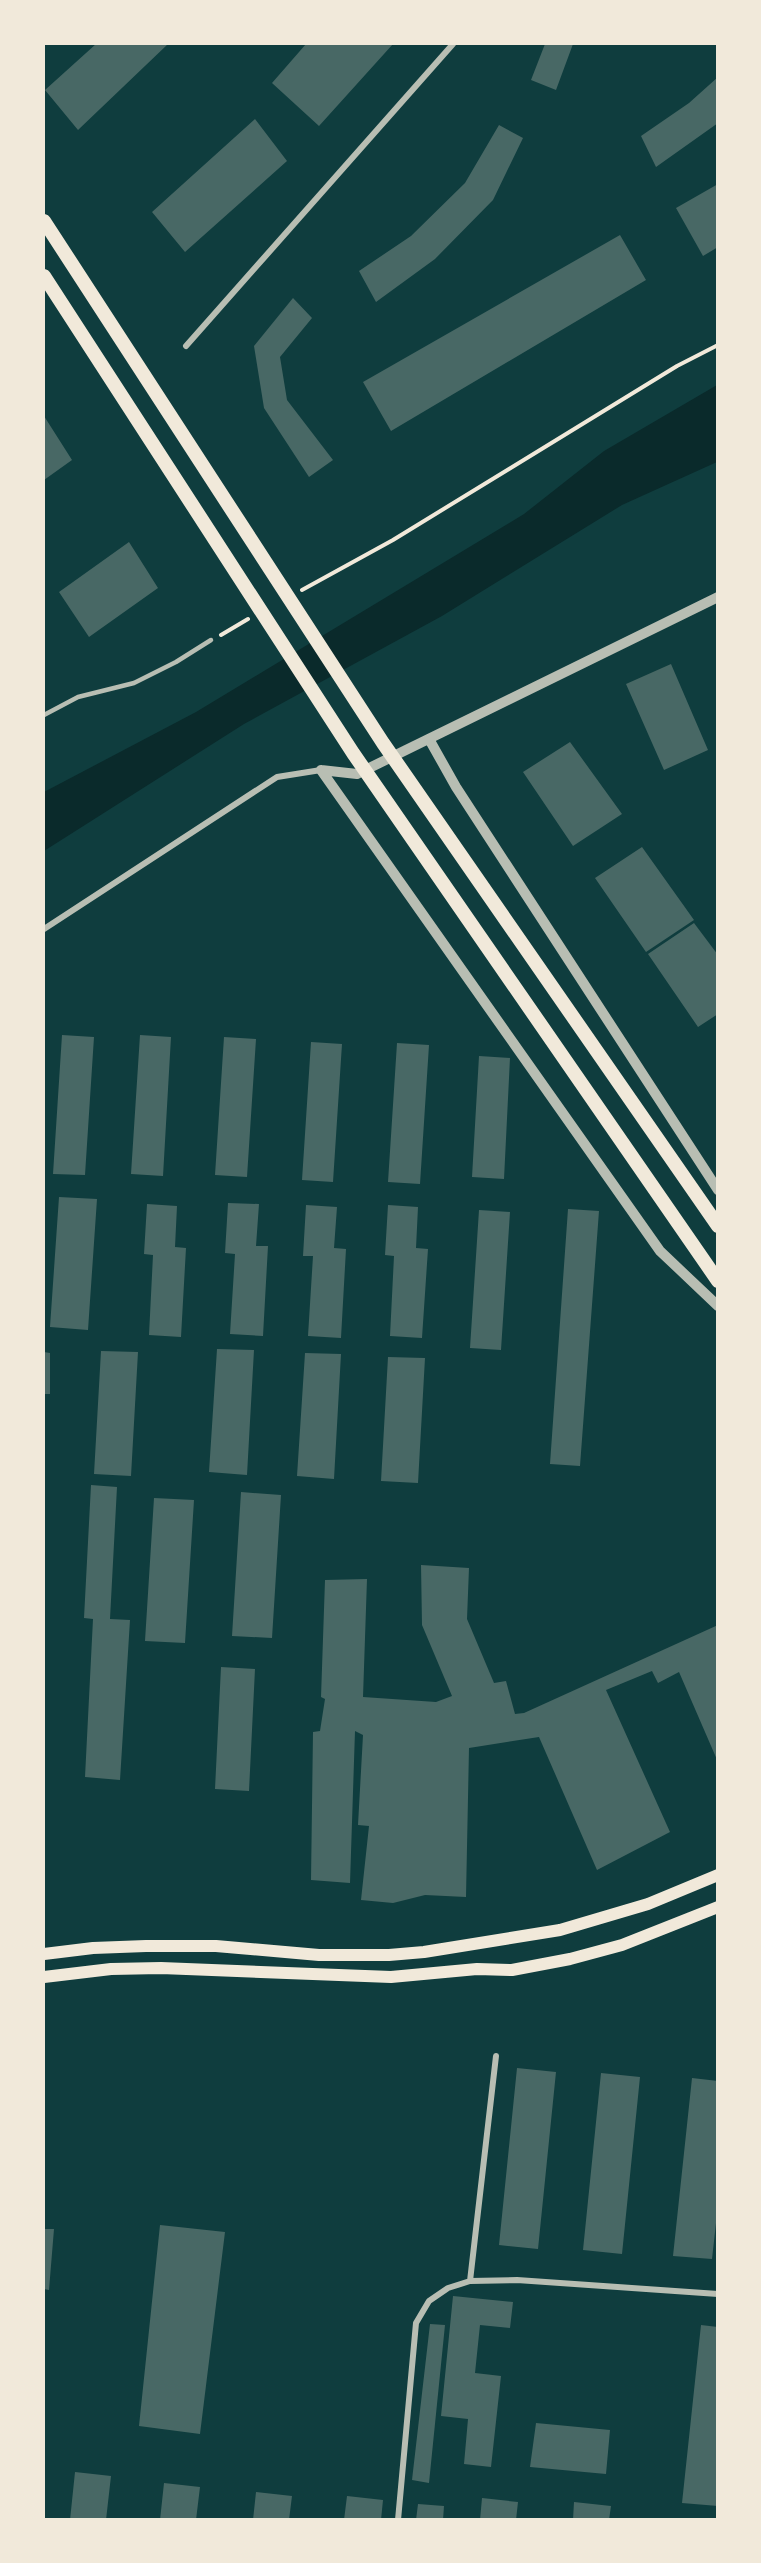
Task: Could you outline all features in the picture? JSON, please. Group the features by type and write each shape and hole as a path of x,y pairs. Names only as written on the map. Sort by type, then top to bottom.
{"main road":[{"path":"44,221 383,743 617,1078 717,1226"},
{"path":"44,276 352,753 717,1281"},
{"path":"44,1954 93,1948 146,1946 216,1946 319,1955 389,1955 424,1952 560,1930 648,1904 717,1875"},
{"path":"44,1977 111,1969 161,1968 391,1977 477,1969 512,1970 570,1959 621,1945 717,1907"}],"street":[{"path":"186,346 453,44"},
{"path":"44,929 277,777 321,770 357,774 717,597"},
{"path":"429,739 456,787 717,1190"},
{"path":"321,770 660,1251 717,1306"},
{"path":"470,2281 496,2056"},
{"path":"398,2520 416,2323 429,2301 448,2288 470,2281 517,2280 717,2294"}],"lane":[{"path":"44,715 78,697 134,683 176,662 211,640"}],"path":[{"path":"300,591 393,540 677,366 717,345"},
{"path":"211,640 250,618"}],"water":[{"path":"717,385 717,462 622,505 442,616 244,724 44,851 44,792 196,712 524,514 604,451"}],"building":[{"path":"96,44 168,44 78,130 45,90"},
{"path":"306,44 393,44 319,126 272,83"},
{"path":"545,44 573,44 556,90 531,80"},
{"path":"718,77 718,123 656,167 641,136 689,103"},
{"path":"255,119 287,161 185,252 152,212"},
{"path":"499,125 523,138 493,200 435,259 376,302 359,271 411,236 465,183"},
{"path":"718,184 718,247 703,256 676,208"},
{"path":"620,235 646,280 391,431 363,382"},
{"path":"293,298 312,318 280,357 287,400 333,460 309,477 264,408 254,346"},
{"path":"44,416 72,460 44,480"},
{"path":"129,542 158,588 89,637 59,592"},
{"path":"671,664 708,750 664,770 626,684"},
{"path":"570,742 622,814 573,846 523,772"},
{"path":"642,847 694,920 646,952 595,878"},
{"path":"694,923 718,955 718,1014 698,1027 648,954"},
{"path":"62,1035 94,1037 85,1175 53,1174"},
{"path":"140,1035 171,1037 163,1176 131,1174"},
{"path":"224,1037 256,1039 247,1177 215,1175"},
{"path":"311,1042 342,1044 333,1182 302,1180"},
{"path":"397,1043 429,1045 420,1184 388,1182"},
{"path":"479,1056 510,1058 504,1179 472,1177"},
{"path":"59,1197 97,1199 88,1330 50,1327"},
{"path":"228,1203 259,1204 256,1246 268,1246 263,1336 230,1334 235,1254 225,1253"},
{"path":"147,1204 177,1206 175,1247 186,1248 181,1337 149,1335 153,1255 144,1254"},
{"path":"306,1205 337,1207 334,1248 346,1249 341,1338 308,1336 313,1256 303,1256"},
{"path":"388,1205 418,1207 416,1248 428,1249 422,1338 390,1336 394,1256 385,1255"},
{"path":"568,1209 599,1211 580,1466 550,1464"},
{"path":"479,1210 510,1212 501,1350 470,1348"},
{"path":"217,1349 254,1350 247,1475 209,1472"},
{"path":"101,1351 138,1352 131,1476 94,1474"},
{"path":"44,1352 50,1353 50,1394 44,1394"},
{"path":"305,1353 341,1354 334,1479 297,1476"},
{"path":"388,1357 425,1358 418,1483 381,1481"},
{"path":"91,1485 117,1487 110,1619 130,1620 120,1780 85,1777 93,1619 84,1618"},
{"path":"241,1492 281,1495 272,1638 232,1636"},
{"path":"154,1498 194,1500 185,1643 145,1641"},
{"path":"421,1565 469,1568 467,1619 494,1683 506,1681 515,1714 524,1713 718,1625 718,1762 679,1672 658,1683 652,1671 606,1690 670,1832 597,1870 539,1737 469,1748 466,1897 425,1895 393,1903 361,1900 369,1826 358,1825 363,1735 355,1731 350,1883 311,1880 313,1732 320,1731 325,1699 321,1697 325,1580 367,1579 363,1697 436,1702 452,1696 422,1625"},
{"path":"221,1667 255,1669 249,1791 215,1789"},
{"path":"517,2068 556,2072 538,2249 499,2245"},
{"path":"601,2073 640,2077 622,2254 583,2250"},
{"path":"692,2078 718,2081 718,2205 712,2259 673,2256"},
{"path":"160,2225 225,2232 200,2434 139,2426"},
{"path":"44,2229 54,2229 49,2290 44,2289"},
{"path":"453,2296 513,2302 510,2328 480,2325 475,2373 501,2376 491,2467 464,2464 468,2419 441,2416"},
{"path":"430,2324 445,2325 429,2483 412,2480"},
{"path":"701,2325 718,2327 718,2506 682,2503"},
{"path":"536,2423 610,2430 606,2474 530,2467"},
{"path":"75,2472 111,2476 106,2520 70,2520"},
{"path":"164,2483 200,2487 196,2520 160,2520"},
{"path":"256,2492 292,2496 289,2520 253,2520"},
{"path":"347,2496 383,2500 381,2520 344,2520"},
{"path":"482,2498 518,2502 516,2520 480,2520"},
{"path":"574,2502 611,2506 609,2520 573,2520"},
{"path":"418,2504 444,2506 443,2520 416,2520"}]}
